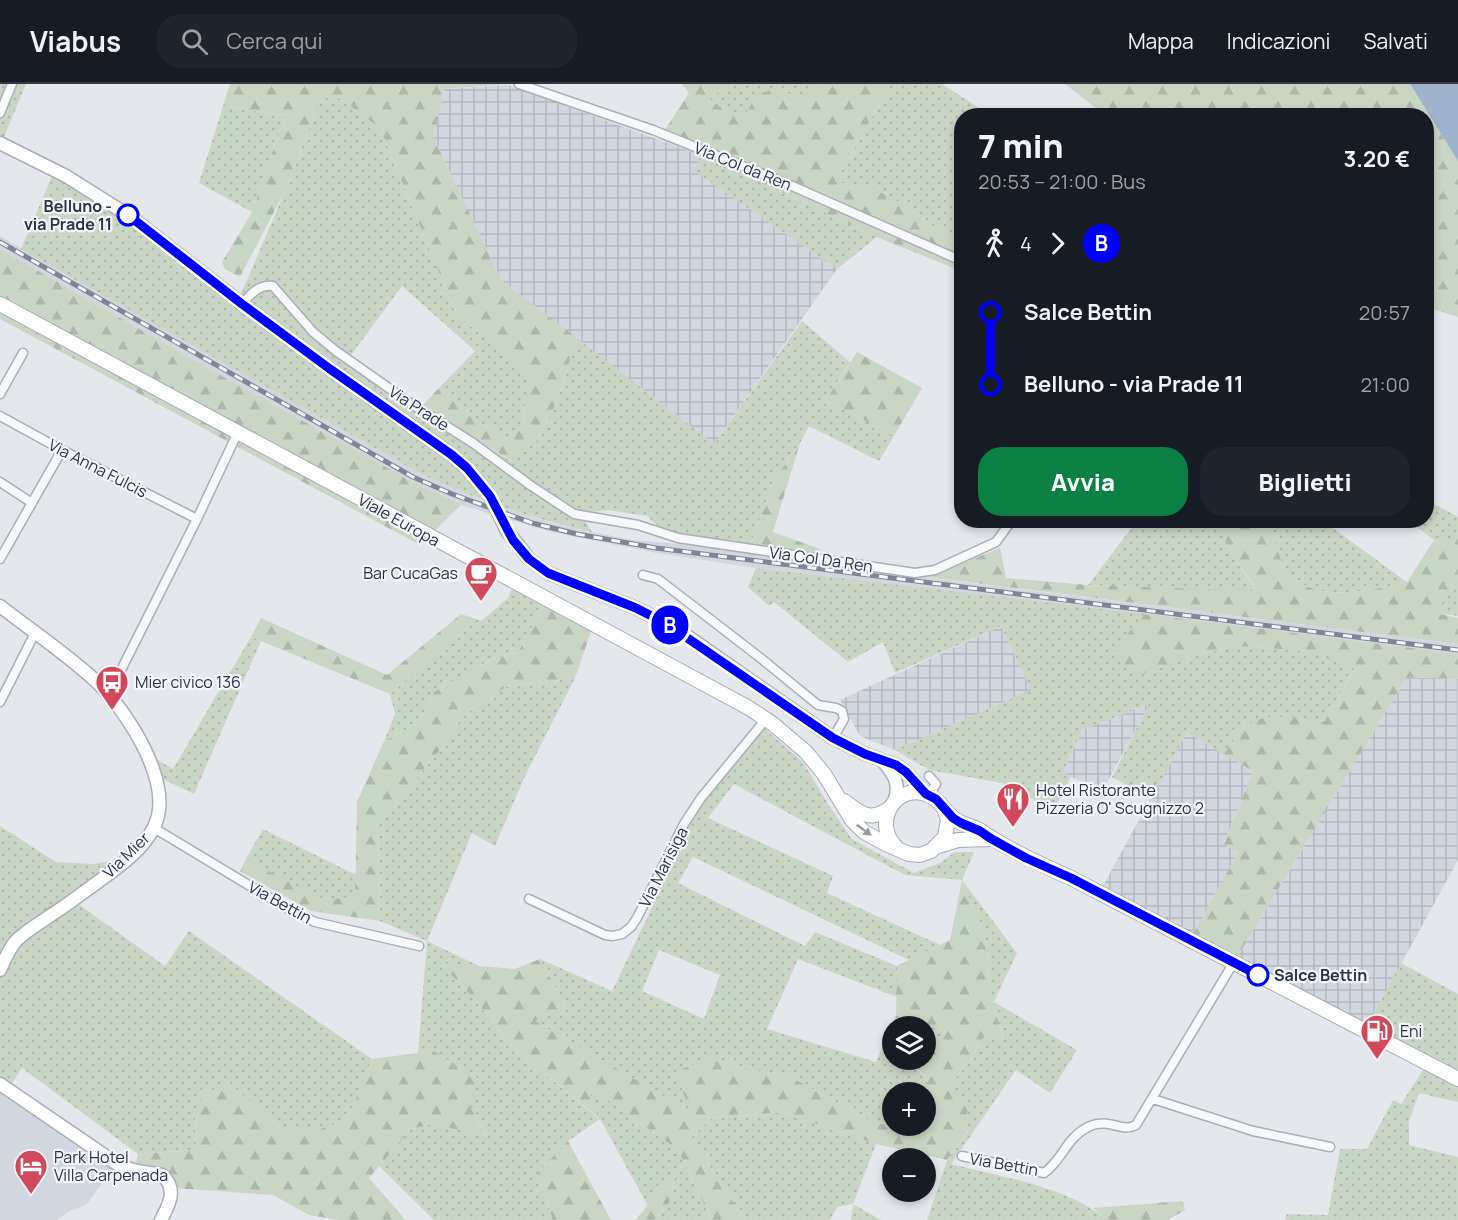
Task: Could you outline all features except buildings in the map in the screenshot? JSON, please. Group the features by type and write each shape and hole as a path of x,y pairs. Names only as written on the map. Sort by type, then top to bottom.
{"main road":[{"name":"Via Prade","path":"0,143 66,176 138,222 242,304 452,455 467,468 490,496 507,531 529,559 548,573 636,608 667,624 833,738 896,765 928,794"},
{"name":"Viale Europa","path":"0,304 749,708 806,752 824,774 852,820 864,832 899,849"},
{"name":"Via Mier","path":"0,606 88,675 108,694 145,750 157,778 160,805 154,828 139,847 69,903 23,935 7,954 0,970"},
{"path":"881,760 892,771 897,784 898,792 886,819 886,830 891,841 899,849 909,854 920,855 938,846 945,837 947,829 945,811"},
{"path":"892,805 904,795 915,792 928,794 953,818 990,838 1458,1079"},
{"name":"Viale Europa","path":"840,798 860,813 870,816 883,813 892,805"},
{"path":"938,846 958,840 990,838"},
{"path":"0,1084 120,1166 162,1175 170,1184 172,1196 161,1220"}],"street":[{"path":"0,113 12,84"},
{"name":"Via Col da Ren","path":"519,84 653,130 790,185 954,257"},
{"name":"Via Prade","path":"242,304 258,288 264,285 273,286 314,332 336,351 413,405 473,443 574,514 616,520"},
{"path":"0,394 23,353"},
{"name":"Via Anna Fulcis","path":"0,416 197,519"},
{"path":"108,694 197,519 238,432"},
{"path":"0,559 62,450"},
{"path":"0,482 32,503"},
{"name":"Via Col Da Ren","path":"616,520 673,537 915,573 935,570 996,542 1006,528"},
{"path":"643,574 658,579 818,705 842,711 844,719 833,738"},
{"path":"0,702 35,633"},
{"name":"Via Marisiga","path":"529,899 605,935 622,934 637,918 684,824 700,798 766,719"},
{"path":"928,794 936,784 929,776"},
{"name":"Via Bettin","path":"154,828 295,913 315,922 419,946"},
{"name":"Via Bettin","path":"962,1156 1044,1173 1050,1169 1070,1140 1081,1131 1102,1123 1132,1128 1139,1122 1234,962"},
{"path":"1153,1099 1253,1131 1330,1147"}],"shaded area":[{"path":"508,85 701,155 695,171 837,269 714,444 502,281 434,138 444,89"},
{"path":"0,236 416,471 483,501 558,525 632,540 1458,644 1458,654 756,568 651,552 551,532 461,505 413,482 0,249"},
{"path":"1001,626 1032,690 895,750 860,736 840,700"},
{"path":"1407,677 1458,679 1458,860 1365,1030 1234,962"},
{"path":"1150,703 1102,792 1063,773 1082,730"},
{"path":"1187,732 1253,771 1224,844 1238,852 1190,940 1099,893"},
{"path":"0,1086 115,1165 87,1204 68,1212 57,1220 0,1220"}],"green space":[{"path":"0,84 26,84 0,147"},
{"path":"230,84 508,84 444,89 434,138 502,281 577,338 557,401 538,440 512,461 422,406 439,388 481,423 507,440 522,426 530,375 456,314 380,128 325,88 285,191 240,277 225,269 222,262 252,212 285,116 223,106"},
{"path":"682,84 727,84 708,101 744,117 757,94 776,89 805,99 821,84 891,84 835,182 869,186 899,202 935,228 954,234 954,268 877,237 712,160 659,139 689,93"},
{"path":"727,84 821,84 805,99 744,117 708,101"},
{"path":"891,84 942,84 979,108 954,108 954,234 935,228 899,202 835,182"},
{"path":"1065,84 1410,84 1425,108 1096,108"},
{"path":"325,88 380,128 456,314 531,375 522,426 507,440 481,423 439,388 475,351 402,286 351,355 422,406 511,461 538,440 557,401 577,338 714,444 802,321 850,362 826,400 894,436 879,461 809,426 774,480 747,554 678,544 647,516 608,510 580,513 592,532 569,527 481,499 416,471 21,249 53,174 116,213 236,306 285,191"},
{"path":"223,106 285,116 252,212 199,183"},
{"path":"1434,122 1458,161 1458,317 1434,309"},
{"path":"701,155 877,237 837,269 694,171"},
{"path":"0,249 222,376 413,482 461,505 420,545 0,319"},
{"path":"857,352 922,388 894,436 826,400"},
{"path":"800,443 773,532 820,549 818,564 747,554 774,480"},
{"path":"1434,504 1458,517 1458,532 1453,544 1434,540 1418,528 1434,528"},
{"path":"1132,528 1223,528 1228,547 1258,592 1088,585"},
{"path":"1266,528 1290,575 1302,584 1330,592 1362,591 1407,582 1434,540 1453,544 1458,532 1458,577 1436,613 1458,618 1458,644 928,577 1000,548 1006,578 1088,585 1257,591 1228,547 1222,529"},
{"path":"1267,528 1333,528 1407,582 1362,591 1330,592 1315,589 1302,584 1290,575 1282,563 1273,538"},
{"path":"756,568 1145,614 1121,641 1172,663 1236,646 1309,651 1355,668 1321,728 1300,717 1245,725 1224,754 1187,732 1152,799 1112,777 1149,704 1082,730 1063,773 1071,776 1054,810 1002,783 929,770 895,750 1031,690 1001,626 895,673 883,642 848,662 774,602 769,606 748,587"},
{"path":"1458,577 1458,616 1435,613"},
{"path":"513,585 545,604 518,652 492,659 434,692 420,722 384,741 395,714 390,694 476,619 481,621 508,598"},
{"path":"545,604 592,629 575,678 506,687 463,716 439,751 378,825 380,921 311,911 240,871 246,859 321,899 355,898 357,802 384,741 420,722 434,692 492,659 518,652"},
{"path":"461,614 476,619 390,694 251,637 261,618 387,675"},
{"path":"1145,614 1458,654 1458,679 1407,677 1234,962 1190,940 1238,852 1224,845 1253,771 1224,754 1245,725 1266,717 1300,717 1321,727 1355,669 1309,651 1236,646 1201,654 1143,674 1116,660 1121,641"},
{"path":"251,637 261,641 194,794 161,778 139,749 173,769"},
{"path":"575,678 525,776 495,846 472,833 427,941 380,921 378,825 439,751 463,716 506,687"},
{"path":"764,728 803,762 852,839 914,873 940,863 955,852 974,852 962,880 905,875 734,784 708,818 833,876 827,893 940,945 909,960 693,857 678,883 805,946 815,932 897,966 897,997 798,959 767,1029 876,1062 882,1048 882,1070 916,1070 924,1076 927,1082 882,1082 882,1123 874,1123 789,1076 748,1069 709,1058 692,1113 534,1021 566,1007 540,959 612,991 649,914 674,852 705,795 742,756","holes":["659,950 720,975 704,1019 642,991"]},
{"path":"0,826 56,862 94,864 123,859 67,896 165,966 189,931 372,1059 347,1121 313,1131 281,1129 229,1083 195,1117 196,1150 138,1154 22,1068 7,1091 0,1086"},
{"path":"263,829 356,875 356,898 321,900 246,859"},
{"path":"962,880 1017,953 994,1002 1077,1050 1050,1093 1016,1070 951,1164 1053,1191 1091,1208 1108,1220 927,1220 933,1202 936,1202 936,1193 947,1160 969,1130 961,1127 949,1088 985,1036 1004,1039 990,994 987,946"},
{"path":"962,880 987,946 990,994 1004,1040 985,1036 949,1088 970,1106 961,1126 969,1129 947,1160 936,1158 936,1148 894,1148 876,1144 781,1112 712,1118 691,1138 745,1220 712,1220 678,1150 588,1086 600,1119 514,1048 475,1000 440,963 515,969 540,959 566,1007 535,1021 691,1112 675,1072 709,1058 748,1069 789,1076 874,1123 882,1124 882,1136 936,1136 936,1082 927,1082 918,1070 936,1070 936,1043 945,1031 936,1028 936,1016 896,1015 897,966 950,940"},
{"path":"427,941 479,966 441,964 475,1000 514,1048 598,1118 587,1085 678,1150 712,1220 655,1220 669,1203 675,1176 648,1206 600,1119 568,1141 536,1174 552,1217 551,1220 434,1220 379,1166 411,1129 432,1124 486,1135 469,1104 433,1051 418,1053"},
{"path":"1401,963 1458,994 1458,1102 1419,1093 1409,1121 1409,1145 1458,1157 1458,1220 1285,1220 1287,1214 1328,1215 1340,1149 1367,1149 1393,1100 1401,1104 1427,1064 1365,1030"},
{"path":"936,1028 945,1031 936,1043"},
{"path":"433,1051 477,1077 469,1104 486,1136 432,1124 411,1129 369,1178 406,1220 338,1220 309,1215 273,1195 173,1188 167,1176 135,1169 138,1154 196,1150 195,1117 203,1094 229,1083 281,1129 313,1131 347,1121 372,1059"},
{"path":"781,1112 876,1144 853,1204 837,1207 830,1220 745,1220 691,1138 712,1118"},
{"path":"568,1141 611,1220 551,1220 552,1217 536,1174"},
{"path":"675,1175 669,1203 655,1220 635,1220"},
{"path":"1183,1201 1185,1210 1168,1220 1108,1220 1093,1208"},
{"path":"853,1204 881,1220 851,1220"}],"water":[{"path":"1410,84 1458,84 1458,161 1434,122 1434,108 1425,108"}],"railway":[{"path":"0,242 413,477 532,523 577,534 656,548 1458,650"}],"bus line":[{"name":"B","path":"128,215 242,304 452,455 467,468 490,496 513,540 539,567 558,579 652,615 687,636 833,738 865,754 896,765 961,823 1258,975"}],"place":[{"name":"Belluno - via Prade 11","path":"128,215"},
{"name":"Bar CucaGas","path":"481,602"},
{"name":"Mier civico 136","path":"112,711"},
{"name":"Hotel Ristorante Pizzeria O' Scugnizzo 2","path":"1013,828"},
{"name":"Salce Bettin","path":"1258,975"},
{"name":"Eni","path":"1377,1060"},
{"name":"Park Hotel Villa Carpenada","path":"31,1195"}]}
